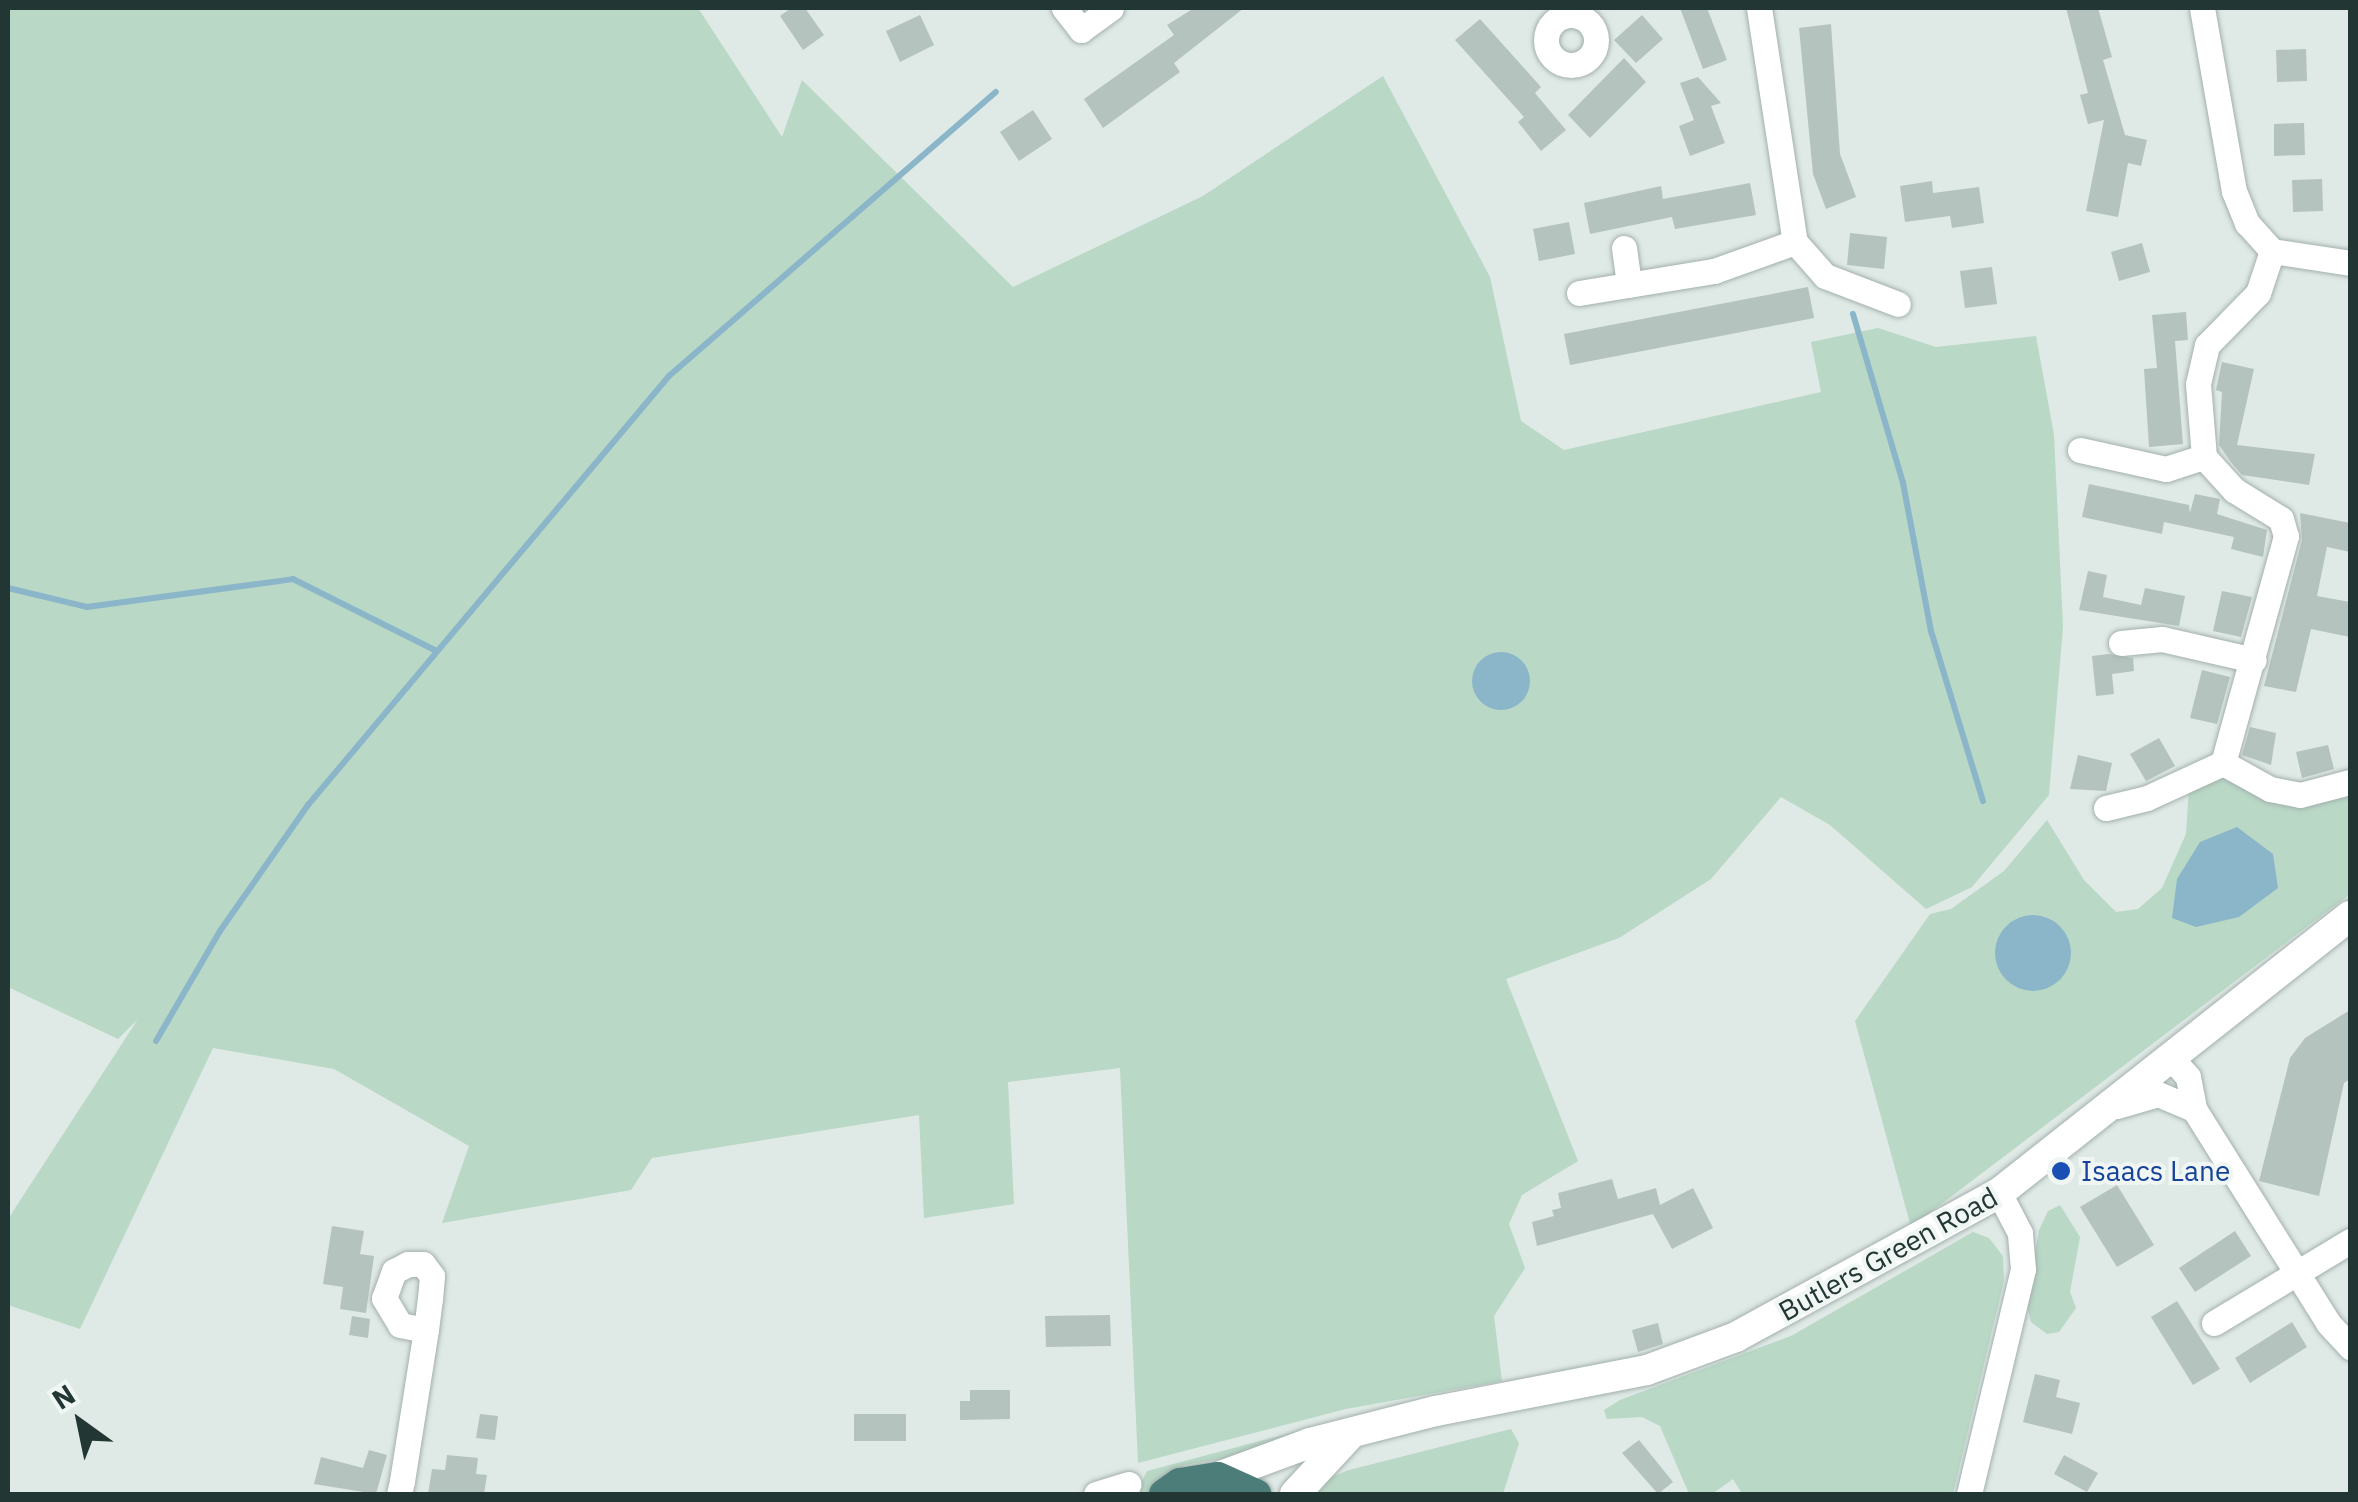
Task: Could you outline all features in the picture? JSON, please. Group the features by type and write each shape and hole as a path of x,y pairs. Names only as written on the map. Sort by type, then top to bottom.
{"highway":[{"path":"1164,1494 1180,1483 1218,1477 1256,1494"}],"main road":[{"name":"Butlers Green Road","path":"1218,1477 1436,1411 1693,1355 1776,1318 1999,1194 2350,916"},
{"path":"1294,1494 1348,1437"}],"street":[{"path":"1064,8 1081,30 1112,8"},
{"path":"1759,8 1795,242 1825,276 1898,304"},
{"path":"2202,8 2234,191 2247,223 2272,251 2350,263"},
{"path":"1578,294 1714,271 1795,242"},
{"path":"1624,248 1629,285"},
{"path":"2106,808 2146,798 2223,763 2254,660 2286,536 2281,519 2234,490 2204,456 2196,412 2207,345 2258,294 2272,251"},
{"path":"2080,450 2166,469 2204,456"},
{"path":"2122,643 2162,640 2254,660"},
{"path":"2223,763 2270,790 2300,796 2350,782"},
{"path":"2172,1059 2188,1077 2194,1109 2296,1274 2350,1347"},
{"path":"2108,1111 2148,1094 2194,1109"},
{"path":"1969,1494 2023,1268 2020,1233 1999,1194"},
{"path":"2214,1323 2350,1241"},
{"path":"399,1494 426,1330"},
{"path":"1096,1494 1128,1484"}],"green space":[{"path":"8,8 698,8 782,137 802,80 1013,287 1203,196 1383,76 1490,277 1521,421 1564,450 1821,392 1811,342 1878,328 1936,347 2036,336 2054,435 2063,627 2049,795 1972,887 1926,909 1830,825 1781,797 1711,879 1619,938 1506,979 1578,1161 1522,1195 1509,1224 1525,1268 1494,1316 1502,1381 1346,1409 1138,1463 1120,1068 1008,1082 1014,1204 924,1218 919,1115 652,1158 631,1190 442,1223 469,1146 334,1069 213,1048 80,1329 8,1305 8,1219 138,1019 118,1039 8,987"},
{"path":"2228,776 2350,792 2350,894 1911,1227 1855,1021 1930,914 1951,909 2004,871 2047,820 2084,880 2116,912 2138,909 2162,888 2186,834 2189,787"},
{"path":"2060,1205 2080,1237 2070,1292 2076,1308 2059,1332 2047,1334 2031,1322 2026,1302 2039,1230 2048,1211"},
{"path":"1973,1232 1989,1238 2003,1256 2004,1281 1953,1494 1742,1494 1733,1479 1712,1494 1689,1494 1660,1426 1642,1417 1607,1419 1604,1410 1620,1400 1791,1336"},
{"path":"1313,1427 1245,1455 1184,1465 1145,1494 1115,1494 1139,1487 1147,1471"},
{"path":"1511,1429 1519,1443 1503,1494 1318,1494 1329,1478 1349,1470"}],"water":[{"path":"1501,652 1521,661 1530,681 1521,701 1501,710 1481,701 1472,681 1481,661"},
{"path":"2237,827 2273,854 2278,888 2239,917 2196,927 2172,918 2177,879 2200,842"},
{"path":"2033,915 2060,926 2071,953 2060,980 2033,991 2006,980 1995,953 2006,926"}],"building":[{"path":"791,8 805,8 824,35 803,50 780,16"},
{"path":"1194,8 1244,8 1174,63 1180,72 1103,128 1084,99 1174,35 1167,25"},
{"path":"1680,8 1707,8 1727,60 1703,69"},
{"path":"2066,8 2098,8 2112,57 2103,60 2125,135 2147,140 2141,166 2128,163 2118,217 2086,211 2104,120 2088,124 2080,95 2088,93"},
{"path":"920,15 934,45 900,62 886,31"},
{"path":"1642,15 1663,39 1636,63 1614,40"},
{"path":"1480,19 1541,87 1535,93 1566,130 1541,151 1518,122 1524,117 1455,40"},
{"path":"1831,24 1840,154 1856,197 1826,209 1813,174 1799,28"},
{"path":"2306,49 2307,81 2277,82 2276,50"},
{"path":"1624,58 1646,82 1590,138 1568,115"},
{"path":"1698,77 1721,103 1711,106 1725,143 1690,156 1679,126 1694,120 1680,83"},
{"path":"1033,110 1052,139 1019,161 1000,132"},
{"path":"2304,123 2305,155 2274,156 2274,124"},
{"path":"2322,179 2323,211 2293,212 2292,180"},
{"path":"1932,181 1933,193 1979,187 1984,223 1952,228 1950,216 1905,222 1900,186"},
{"path":"1750,183 1756,215 1675,229 1672,217 1590,234 1584,203 1661,186 1663,199"},
{"path":"1569,222 1575,254 1539,261 1533,229"},
{"path":"1850,233 1887,237 1884,269 1847,265"},
{"path":"2142,243 2150,272 2119,281 2111,252"},
{"path":"1992,267 1997,304 1965,308 1960,271"},
{"path":"1808,287 1814,318 1570,365 1564,334"},
{"path":"2186,312 2188,340 2175,341 2183,444 2149,447 2144,369 2157,368 2152,315"},
{"path":"2222,362 2254,369 2237,445 2315,454 2309,485 2242,475 2230,461 2219,445 2222,392 2216,390"},
{"path":"2089,484 2189,505 2190,513 2195,494 2220,499 2217,514 2267,530 2263,557 2231,549 2234,537 2164,522 2162,534 2082,517"},
{"path":"2300,513 2350,523 2350,552 2327,547 2317,596 2350,602 2350,637 2311,629 2296,692 2264,686 2302,540"},
{"path":"2088,571 2107,575 2103,597 2141,605 2145,588 2185,596 2179,626 2079,610"},
{"path":"2222,591 2252,597 2241,637 2213,631"},
{"path":"2092,656 2133,658 2134,671 2112,674 2114,694 2096,696"},
{"path":"2202,670 2230,677 2217,724 2190,718"},
{"path":"2250,727 2276,733 2271,765 2242,755"},
{"path":"2159,738 2175,766 2146,781 2130,754"},
{"path":"2328,745 2334,769 2302,778 2296,752"},
{"path":"2078,755 2112,763 2106,791 2070,789"},
{"path":"2350,1010 2350,1079 2344,1083 2319,1196 2259,1181 2290,1058 2305,1038"},
{"path":"1612,1179 1618,1199 1656,1188 1660,1205 1693,1188 1713,1228 1672,1249 1653,1214 1537,1246 1532,1222 1554,1216 1552,1210 1561,1208 1558,1193"},
{"path":"2117,1185 2154,1245 2117,1267 2080,1207"},
{"path":"332,1226 364,1231 360,1254 374,1256 366,1313 340,1309 343,1287 323,1284"},
{"path":"2235,1231 2251,1256 2195,1292 2179,1268"},
{"path":"2177,1301 2220,1369 2193,1385 2151,1317"},
{"path":"1110,1315 1111,1346 1046,1347 1045,1316"},
{"path":"352,1316 370,1319 368,1338 349,1335"},
{"path":"2292,1322 2307,1347 2250,1383 2235,1358"},
{"path":"1658,1323 1663,1344 1638,1352 1632,1330"},
{"path":"2035,1374 2060,1380 2056,1397 2080,1403 2072,1434 2023,1422"},
{"path":"970,1390 1010,1390 1010,1419 960,1420 960,1401 970,1401"},
{"path":"480,1414 498,1416 495,1440 476,1438"},
{"path":"854,1414 906,1414 906,1441 854,1441"},
{"path":"1639,1440 1673,1482 1658,1494 1622,1453"},
{"path":"369,1450 387,1455 376,1494 314,1484 321,1457 363,1468"},
{"path":"447,1455 478,1458 476,1474 487,1475 484,1494 428,1494 432,1469 445,1470"},
{"path":"2064,1455 2098,1473 2087,1492 2054,1474"}],"waterway":[{"path":"156,1041 220,931 308,805 669,376 996,92"},
{"path":"1853,314 1903,483 1931,631 1983,801"},
{"path":"8,588 87,607 293,579 435,650"}],"place":[{"name":"Isaacs Lane","path":"2061,1171"}]}
